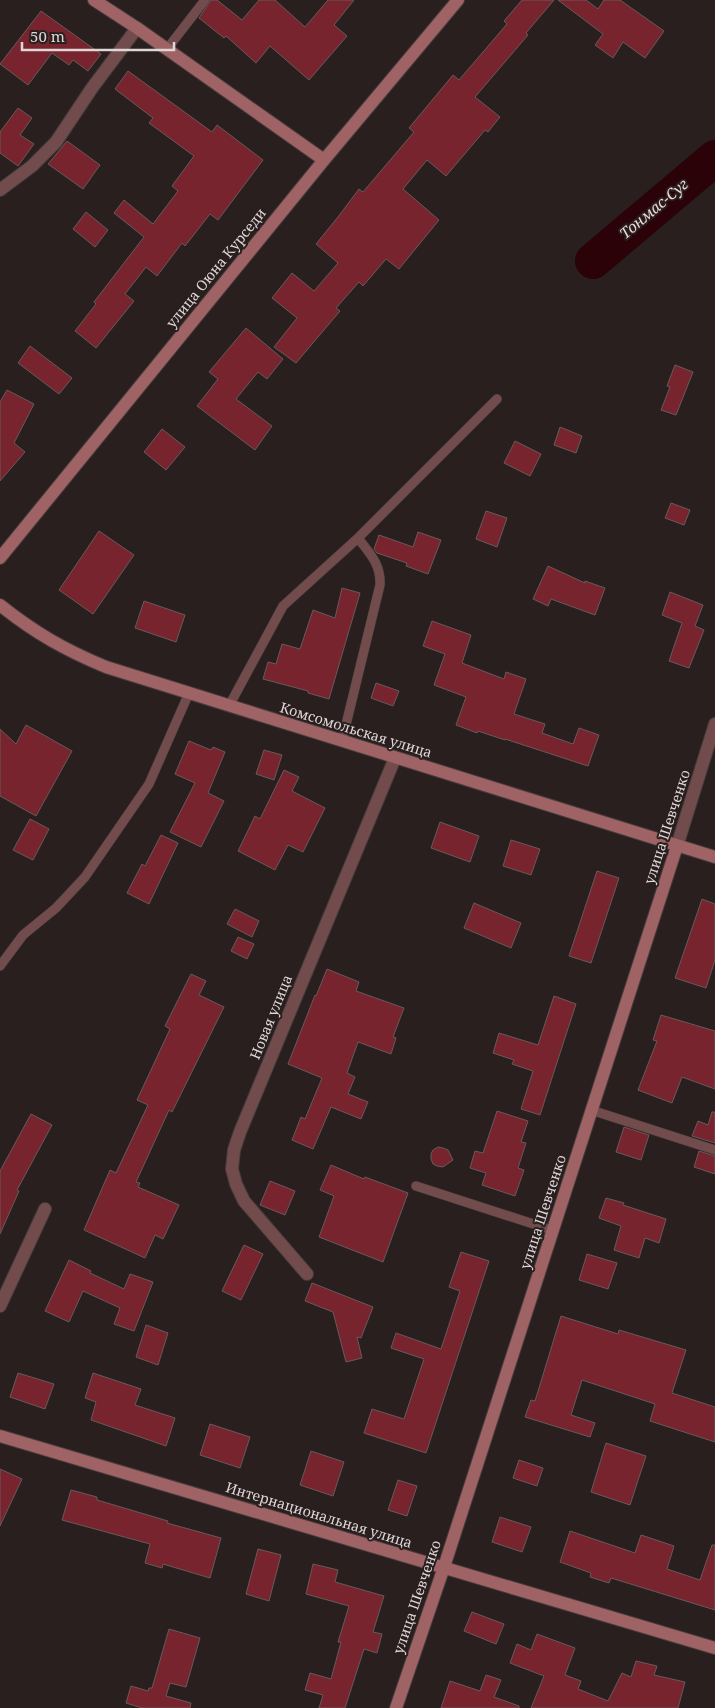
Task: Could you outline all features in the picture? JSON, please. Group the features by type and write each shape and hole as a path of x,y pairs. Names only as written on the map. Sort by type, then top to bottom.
{"street":[{"path":"94,0 137,28 324,160"},
{"name":"улица Оюна Курседи","path":"0,558 324,160 458,0"},
{"path":"0,190 32,166 56,142 92,88 137,28"},
{"name":"Комсомольская улица","path":"0,605 40,635 106,667 715,857"},
{"name":"улица Шевченко","path":"396,1708 444,1567 715,724"},
{"name":"Новая улица","path":"307,1274 244,1201 236,1184 232,1169 234,1150 395,758"},
{"path":"0,1306 45,1209"},
{"name":"Интернациональная улица","path":"0,1436 715,1648"}],"lane":[{"path":"166,49 205,0"},
{"path":"230,706 283,606 358,538 497,399"},
{"path":"342,741 381,575 379,567 358,538"},
{"path":"0,966 23,935 56,908 85,877 149,784 189,693"},
{"path":"591,1110 715,1150"},
{"path":"416,1186 552,1230"}],"building":[{"path":"211,0 217,0 242,20 259,0 275,0 305,27 328,0 354,0 334,25 347,36 309,80 270,46 256,63 226,36 224,38 199,18"},
{"path":"522,0 554,0 526,33 528,35 475,97 500,117 488,132 485,130 446,176 427,160 403,189 439,220 399,269 386,259 363,286 359,282 336,308 340,311 296,363 274,347 297,318 272,298 292,273 314,291 338,263 316,244 359,189 363,192 414,132 409,128 453,75 459,80 507,24 504,21"},
{"path":"558,0 586,0 598,9 604,0 620,0 664,31 645,58 623,42 613,58 595,45 603,34"},
{"path":"41,11 101,54 88,71 73,60 69,65 52,53 28,85 0,64"},
{"path":"128,71 212,132 217,125 263,160 218,220 210,214 185,246 182,243 157,276 146,267 125,294 134,301 96,348 75,331 96,304 94,302 144,237 114,213 124,200 153,224 178,191 172,186 194,156 149,123 153,118 115,89"},
{"path":"18,108 32,118 20,135 34,144 18,166 0,153 0,132"},
{"path":"67,141 100,165 83,189 48,164"},
{"path":"86,212 108,230 95,247 73,229"},
{"path":"246,328 283,359 267,379 258,372 236,399 272,426 255,450 197,406 218,379 209,372"},
{"path":"30,346 72,378 59,394 18,363"},
{"path":"675,365 693,372 676,415 661,410 670,387 667,386"},
{"path":"7,390 34,404 14,443 25,452 0,481 0,402"},
{"path":"560,427 582,436 576,453 554,445"},
{"path":"162,429 185,447 166,470 144,452"},
{"path":"515,441 541,454 530,476 504,463"},
{"path":"671,503 690,510 684,525 665,518"},
{"path":"486,511 507,518 497,547 476,539"},
{"path":"99,531 134,555 93,614 59,590"},
{"path":"418,532 441,540 428,574 406,566 407,563 377,553 374,549 379,535 413,547"},
{"path":"548,566 585,583 585,581 605,588 595,615 551,599 548,606 533,599"},
{"path":"342,588 360,593 329,699 308,693 308,691 263,679 268,662 276,664 282,644 300,649 313,610 335,618"},
{"path":"670,592 703,605 695,626 704,630 689,668 669,661 682,623 662,615"},
{"path":"144,601 185,615 176,642 135,628"},
{"path":"432,621 471,635 462,663 504,679 506,672 526,679 514,714 545,724 542,733 573,744 579,728 599,735 588,766 456,725 466,697 434,685 445,654 423,646"},
{"path":"376,683 399,691 393,706 371,698"},
{"path":"26,725 72,751 36,816 0,796 0,729 16,744"},
{"path":"189,741 211,750 213,747 225,752 208,793 224,801 201,847 170,832 195,783 175,774"},
{"path":"264,750 282,755 274,780 256,774"},
{"path":"284,770 299,777 292,791 325,808 303,852 288,845 275,870 238,851 255,816 260,819"},
{"path":"30,819 49,829 33,860 13,850"},
{"path":"440,822 479,836 470,862 431,848"},
{"path":"161,835 178,843 149,904 127,893 142,864 145,866"},
{"path":"511,840 540,849 531,875 503,866"},
{"path":"597,871 619,878 591,963 569,956"},
{"path":"702,899 715,904 715,960 706,988 675,978"},
{"path":"474,903 521,923 511,948 464,928"},
{"path":"235,909 259,921 252,937 227,924"},
{"path":"238,937 254,944 247,959 231,951"},
{"path":"327,969 359,982 356,991 404,1008 393,1037 396,1038 391,1054 358,1042 347,1073 355,1077 348,1094 368,1102 361,1119 331,1107 313,1149 292,1140 301,1117 305,1119 322,1078 288,1064"},
{"path":"191,974 206,981 199,995 224,1007 172,1112 169,1110 136,1182 140,1183 138,1187 179,1205 163,1239 155,1235 145,1258 84,1230 110,1170 116,1173 148,1105 137,1100 170,1029 165,1026"},
{"path":"554,996 576,1004 540,1115 521,1109 533,1071 512,1064 514,1060 493,1053 499,1033 538,1045"},
{"path":"661,1015 715,1031 715,1089 682,1077 672,1103 638,1090 657,1041 653,1040"},
{"path":"497,1111 528,1121 521,1142 526,1143 518,1168 524,1170 515,1196 482,1185 486,1173 470,1168 475,1151 483,1153"},
{"path":"712,1112 715,1112 715,1143 692,1136 698,1121 708,1125"},
{"path":"31,1114 52,1125 17,1190 19,1191 0,1234 0,1171"},
{"path":"624,1127 649,1135 641,1160 616,1152"},
{"path":"438,1147 448,1150 453,1160 443,1167 433,1164 431,1159 433,1150"},
{"path":"699,1151 715,1156 715,1174 694,1167"},
{"path":"331,1165 364,1179 365,1177 408,1193 383,1262 319,1237 334,1196 320,1190"},
{"path":"270,1181 295,1191 285,1215 260,1205"},
{"path":"606,1198 666,1219 659,1243 645,1238 639,1258 614,1250 621,1226 599,1218"},
{"path":"244,1245 263,1254 241,1300 222,1291"},
{"path":"461,1252 489,1261 426,1453 364,1433 372,1409 404,1419 424,1359 391,1348 396,1333 441,1349 460,1291 449,1287"},
{"path":"587,1254 617,1263 608,1289 579,1280"},
{"path":"69,1260 91,1271 90,1273 124,1289 130,1274 153,1282 134,1331 114,1324 120,1308 83,1291 69,1322 45,1311"},
{"path":"312,1283 373,1307 361,1338 357,1337 362,1358 346,1362 333,1312 305,1301"},
{"path":"561,1316 618,1334 619,1330 686,1350 672,1393 715,1407 715,1442 650,1421 655,1404 582,1380 571,1415 595,1423 590,1437 525,1417 531,1400 535,1401"},
{"path":"146,1325 168,1333 158,1365 136,1357"},
{"path":"18,1373 54,1384 45,1409 10,1397"},
{"path":"93,1373 141,1389 135,1405 175,1418 166,1446 91,1420 96,1402 85,1398"},
{"path":"210,1424 250,1437 240,1468 200,1455"},
{"path":"606,1443 646,1456 630,1505 591,1492"},
{"path":"311,1451 344,1462 333,1496 300,1485"},
{"path":"519,1460 543,1468 537,1486 513,1478"},
{"path":"0,1469 22,1479 0,1526"},
{"path":"398,1480 417,1486 407,1516 388,1510"},
{"path":"71,1490 97,1497 97,1500 168,1521 167,1523 221,1538 210,1578 163,1564 162,1568 145,1563 150,1544 62,1520"},
{"path":"500,1517 531,1527 522,1552 492,1542"},
{"path":"570,1531 635,1553 641,1535 674,1546 667,1569 700,1580 712,1545 715,1545 715,1610 611,1578 609,1583 590,1577 591,1573 560,1562"},
{"path":"258,1549 281,1555 269,1601 246,1594"},
{"path":"313,1564 338,1570 335,1582 384,1596 373,1632 382,1634 377,1653 364,1649 345,1708 319,1708 323,1695 305,1690 310,1673 331,1679 341,1642 338,1642 349,1606 306,1594"},
{"path":"472,1612 504,1624 496,1644 464,1631"},
{"path":"169,1629 200,1638 186,1687 170,1683 166,1696 191,1703 190,1708 142,1708 126,1703 131,1686 148,1691 149,1688 152,1688"},
{"path":"537,1634 575,1648 565,1675 581,1681 578,1689 608,1701 622,1673 631,1677 636,1661 657,1666 654,1675 685,1682 678,1708 531,1708 544,1676 510,1663 517,1644 531,1650"},
{"path":"486,1675 501,1680 494,1697 519,1706 519,1708 441,1708 450,1681 480,1691"}],"waterway":[{"name":"Тонмас-Суг","path":"593,261 715,158"}]}
